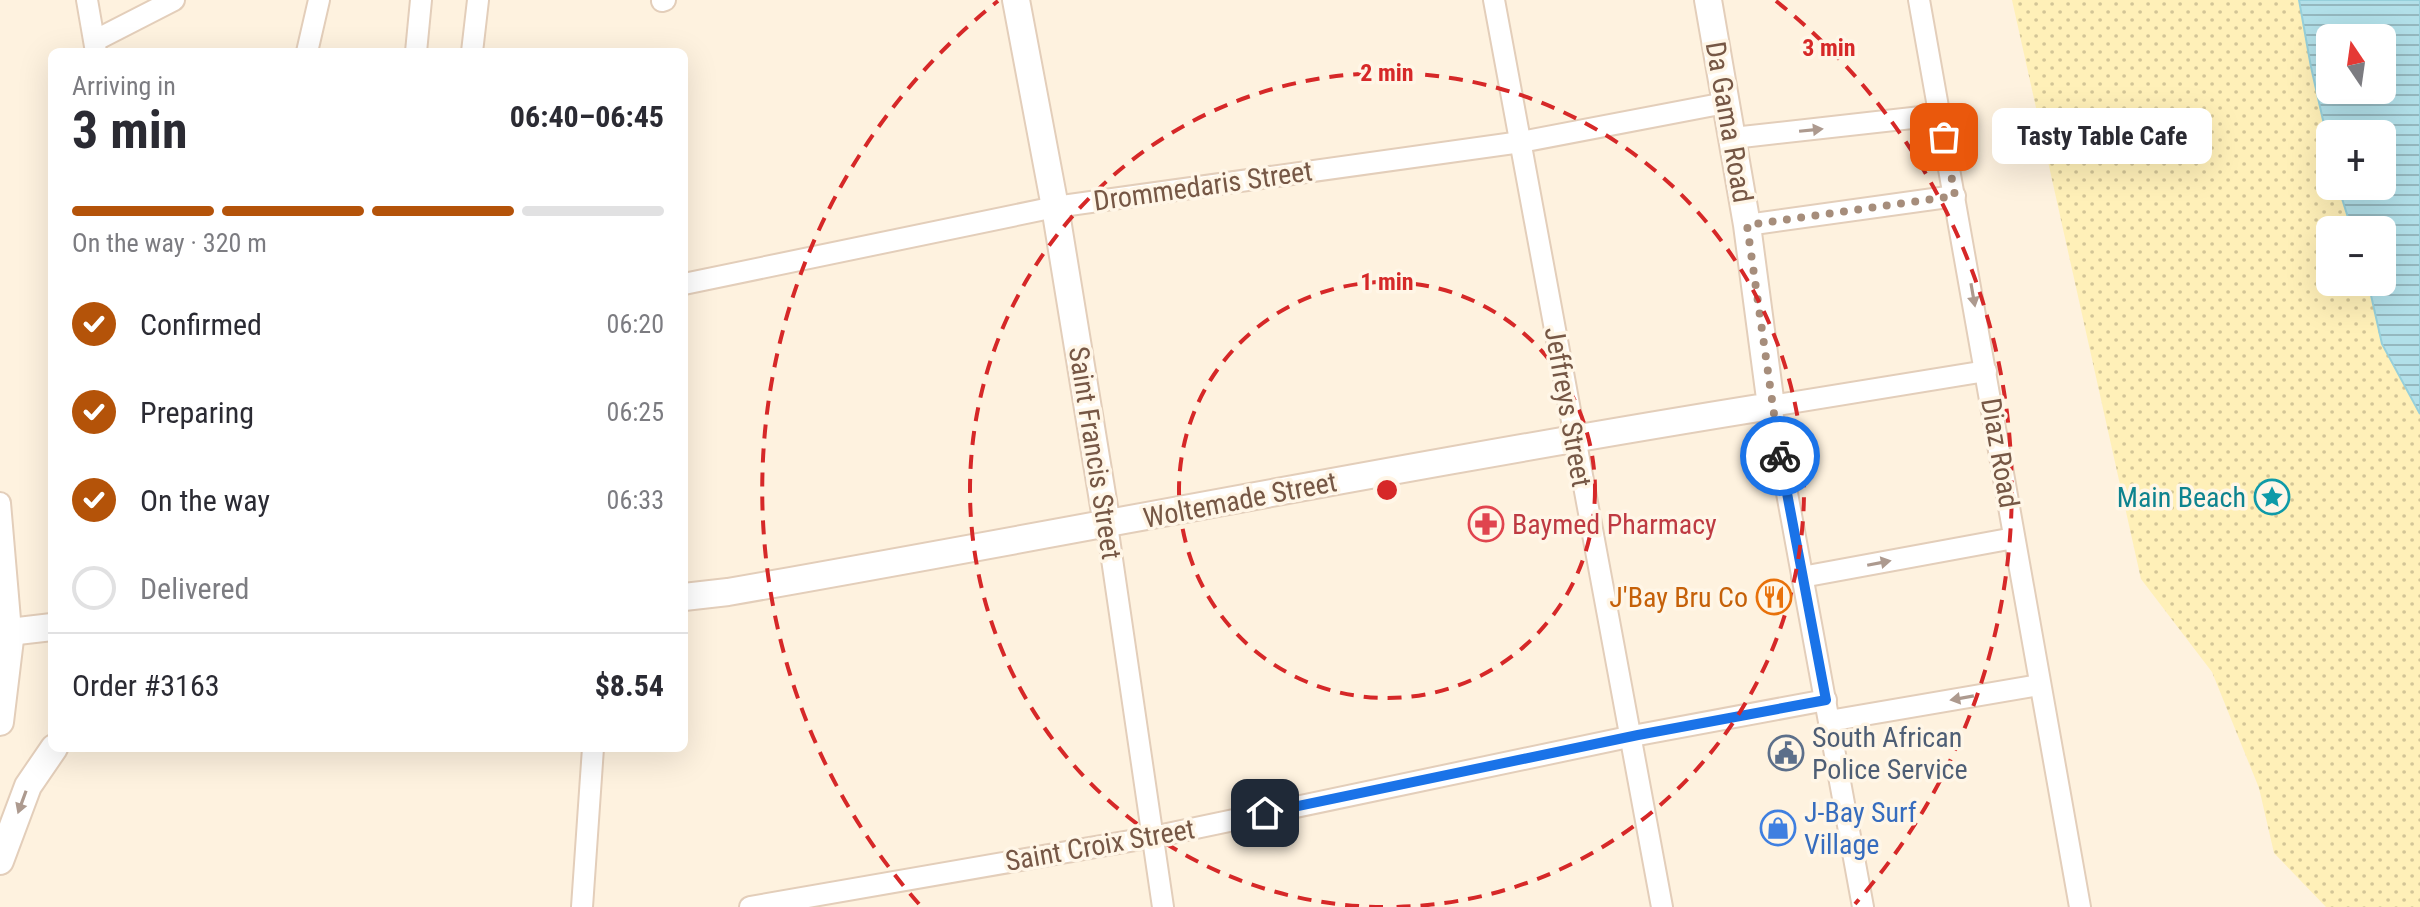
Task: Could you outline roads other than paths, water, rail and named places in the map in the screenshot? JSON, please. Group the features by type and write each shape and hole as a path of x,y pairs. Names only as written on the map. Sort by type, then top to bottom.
{"street":[{"path":"87,0 96,46 174,0"},
{"path":"308,48 319,0"},
{"path":"416,48 421,0"},
{"path":"472,48 478,0"},
{"name":"Saint Francis Street","path":"1016,0 1055,207 1107,525 1163,907"},
{"name":"Jeffreys Street","path":"1494,0 1662,907"},
{"name":"Da Gama Road","path":"1708,0 1747,225 1771,406 1863,907"},
{"name":"Diaz Road","path":"1919,0 2080,907"},
{"name":"Drommedaris Street","path":"688,283 1055,207 1521,142 1725,103"},
{"path":"1733,138 1939,115"},
{"path":"1747,225 1955,196"},
{"name":"Woltemade Street","path":"688,597 1107,525 1574,438 1986,371"},
{"path":"0,503 6,632 0,720"},
{"path":"1802,577 2014,538"},
{"path":"6,632 48,627"},
{"path":"1829,721 2039,685"},
{"name":"Saint Croix Street","path":"750,907 1153,837 1826,700"},
{"path":"0,861 28,786 51,752"},
{"path":"582,907 593,752"}],"water":[{"path":"2299,0 2420,0 2420,414 2382,344 2371,296 2396,296 2396,216 2348,216 2342,200 2396,200 2396,120 2323,120 2319,104 2396,104 2396,24 2316,24 2316,89"}],"place":[{"name":"Tasty Table Cafe","path":"1944,137"},
{"name":"Main Beach","path":"2272,497"},
{"name":"Baymed Pharmacy","path":"1486,524"},
{"name":"J'Bay Bru Co","path":"1774,597"},
{"name":"South African Police Service","path":"1786,753"},
{"name":"J-Bay Surf Village","path":"1778,828"}]}
